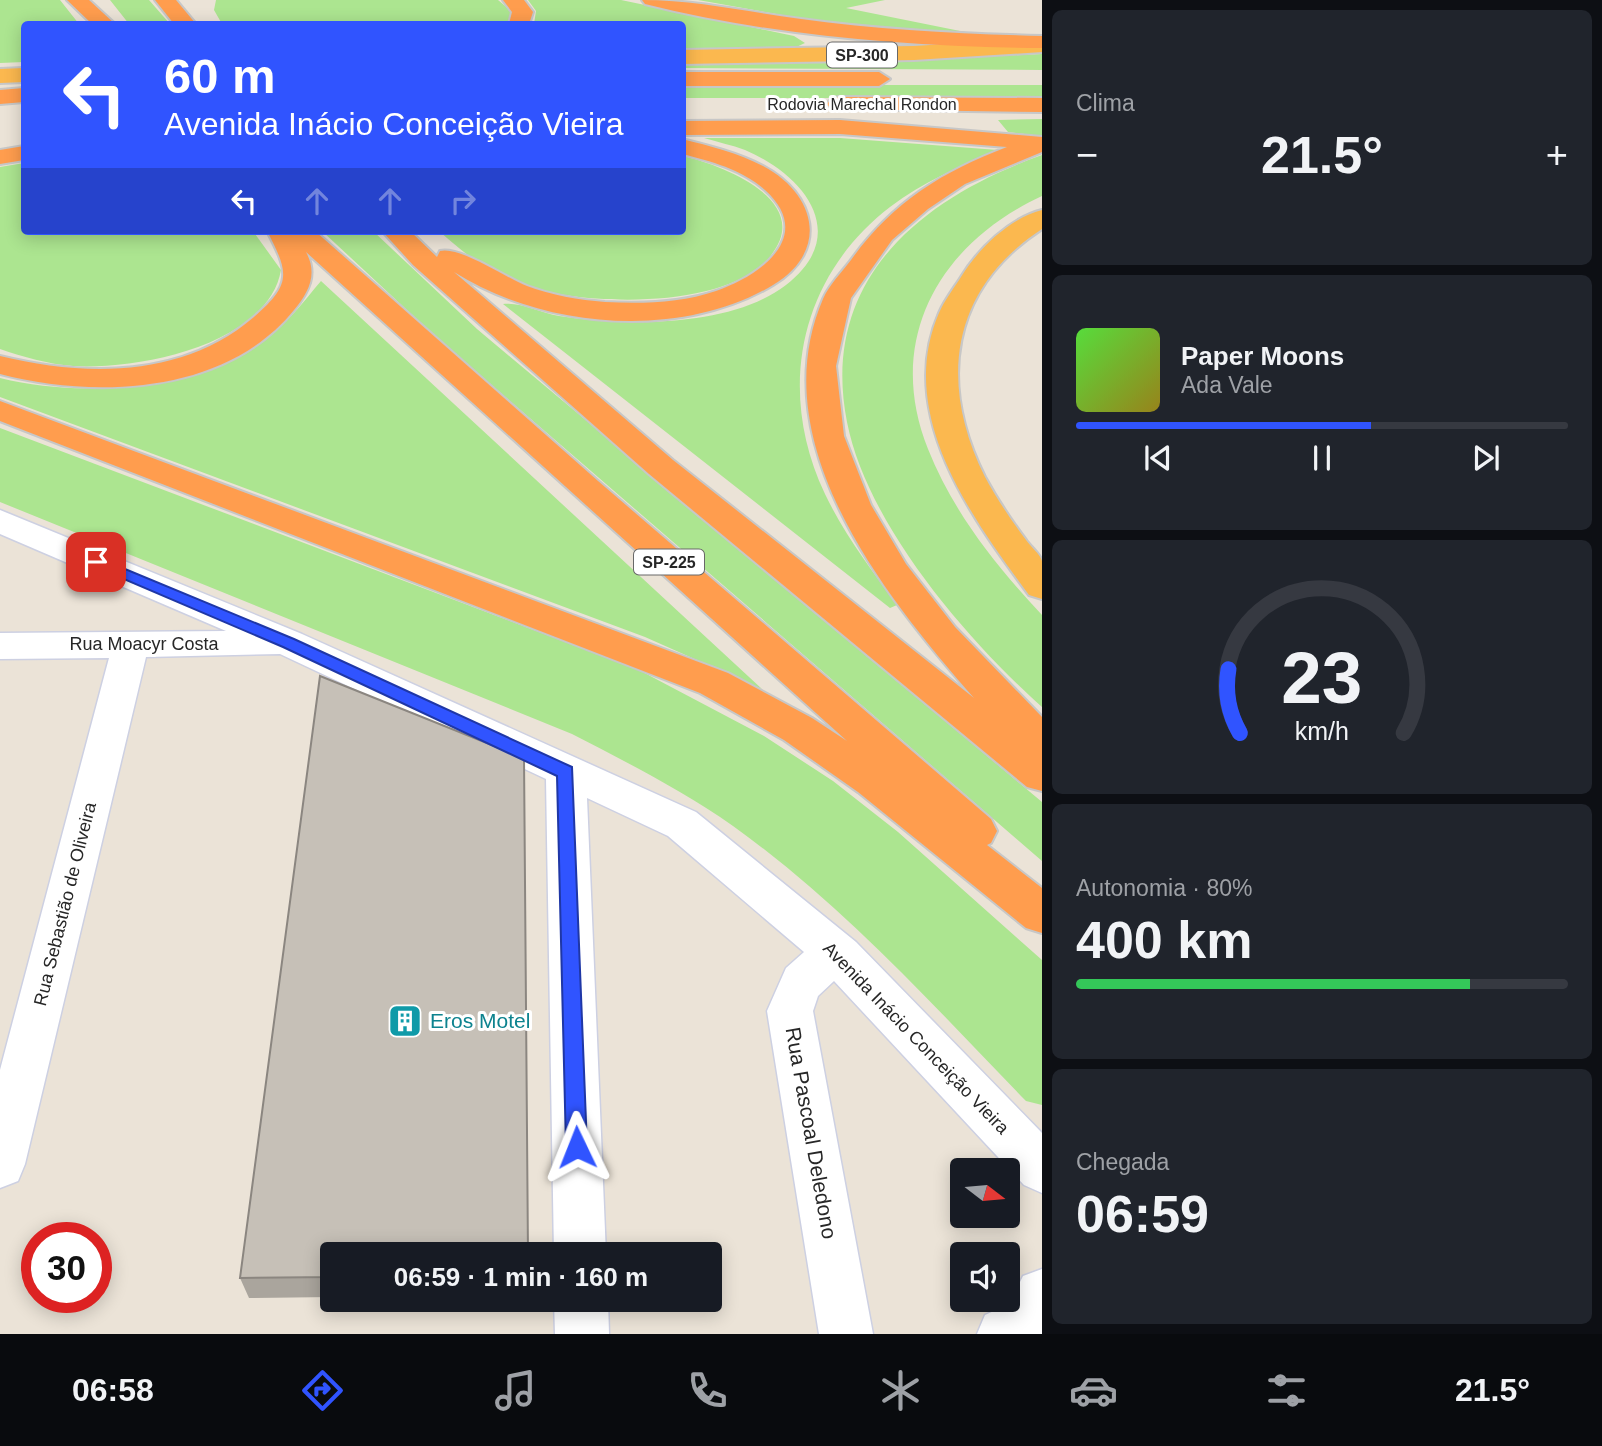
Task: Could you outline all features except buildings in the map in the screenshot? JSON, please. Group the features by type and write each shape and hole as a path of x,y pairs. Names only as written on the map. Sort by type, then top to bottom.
{"highway":[{"path":"77,0 102,21"},
{"path":"91,0 103,21"},
{"path":"165,0 183,21"},
{"path":"513,0 523,12 520,21"},
{"path":"652,0 791,26 869,36 929,41 1042,44"},
{"name":"SP-300","path":"686,57 914,53 1042,44"},
{"path":"0,75 21,74"},
{"name":"Rodovia Marechal Rondon","path":"686,79 904,79"},
{"path":"0,97 21,95"},
{"name":"Rodovia Marechal Rondon","path":"811,103 1042,105"},
{"path":"686,107 720,105"},
{"path":"686,128 840,127 1042,144"},
{"path":"1042,144 1005,155 952,179 917,203 866,251 832,307 819,385 830,448 850,501 879,551 979,680 1042,742"},
{"path":"0,147 21,146"},
{"path":"420,235 465,269 502,289 543,301 580,308 654,310 730,296 762,280 786,261 798,241 797,220 788,198 766,179 730,160 686,147"},
{"path":"0,157 21,154"},
{"path":"1042,218 993,254 963,292 946,333 940,383 950,432 970,482 1001,536 1042,586"},
{"path":"0,365 56,378 103,378 151,373 189,364 231,349 263,326 297,284 299,265 282,235"},
{"name":"SP-225","path":"303,235 586,489 1042,888"},
{"path":"399,235 423,259 662,467 1042,775"},
{"path":"0,410 714,683 797,729 873,780 1042,914"}],"street":[{"name":"Avenida Inácio Conceição Vieira","path":"0,521 289,643 682,824 840,956 1042,1168"},
{"name":"Rua Sebastião de Oliveira","path":"0,1164 131,643"},
{"name":"Rua Moacyr Costa","path":"0,646 289,643"},
{"path":"566,772 580,1242"},
{"name":"Rua Pascoal Deledono","path":"840,956 817,967 802,979 790,1011 846,1334"},
{"path":"1004,1334 1028,1323 1042,1295"},
{"path":"581,1312 582,1334"}],"green space":[{"path":"0,0 60,0 77,21 21,21 21,62 0,63"},
{"path":"110,0 149,0 167,21 127,21"},
{"path":"216,0 498,0 510,10 511,19 220,21 214,10"},
{"path":"528,0 621,0 794,36 805,43 792,49 686,50 686,21 534,21 536,11"},
{"path":"698,0 885,0 846,8 980,35 860,29"},
{"path":"1042,54 1042,70 686,68 686,63 861,62"},
{"path":"686,85 1042,85 1042,98 686,98"},
{"path":"1042,119 1042,136 1008,132 998,120"},
{"path":"704,138 840,138 998,150 915,190 890,207 859,235 835,267 817,301 805,338 800,376 802,416 810,455 825,494 841,523 897,605 890,608 503,304 586,319 646,322 677,320 736,309 763,299 786,285 806,266 816,246 818,226 812,208 801,190 786,174 766,161 745,150"},
{"path":"1042,155 1042,196 1006,216 975,240 950,268 930,299 918,333 913,370 916,408 928,449 950,495 992,558 1042,615 1042,707 952,614 897,539 875,500 858,461 847,422 842,372 849,326 864,286 889,251 920,221 957,195 998,173"},
{"path":"686,157 719,168 758,188 772,202 781,217 782,235 772,254 751,273 723,286 689,295 614,299 577,297 544,291 496,274 444,235 686,235"},
{"path":"21,164 21,235 256,235 281,270 271,296 252,317 226,334 196,348 164,357 131,363 73,366 36,360 0,349 0,167"},
{"path":"326,235 377,235 477,329 1042,802 1042,861 436,337"},
{"path":"321,281 762,689 645,637 0,397 0,378 67,388 102,388 171,379 204,369 236,356 273,333"},
{"path":"0,428 637,669 764,736 833,781 898,832 1042,960 1042,1105 1026,1101 886,957 812,888 733,826 694,800 572,734 0,502"}],"place":[{"name":"Eros Motel","path":"405,1021"}],"route":[{"path":"96,562 289,643 566,772 577,1147"}]}
